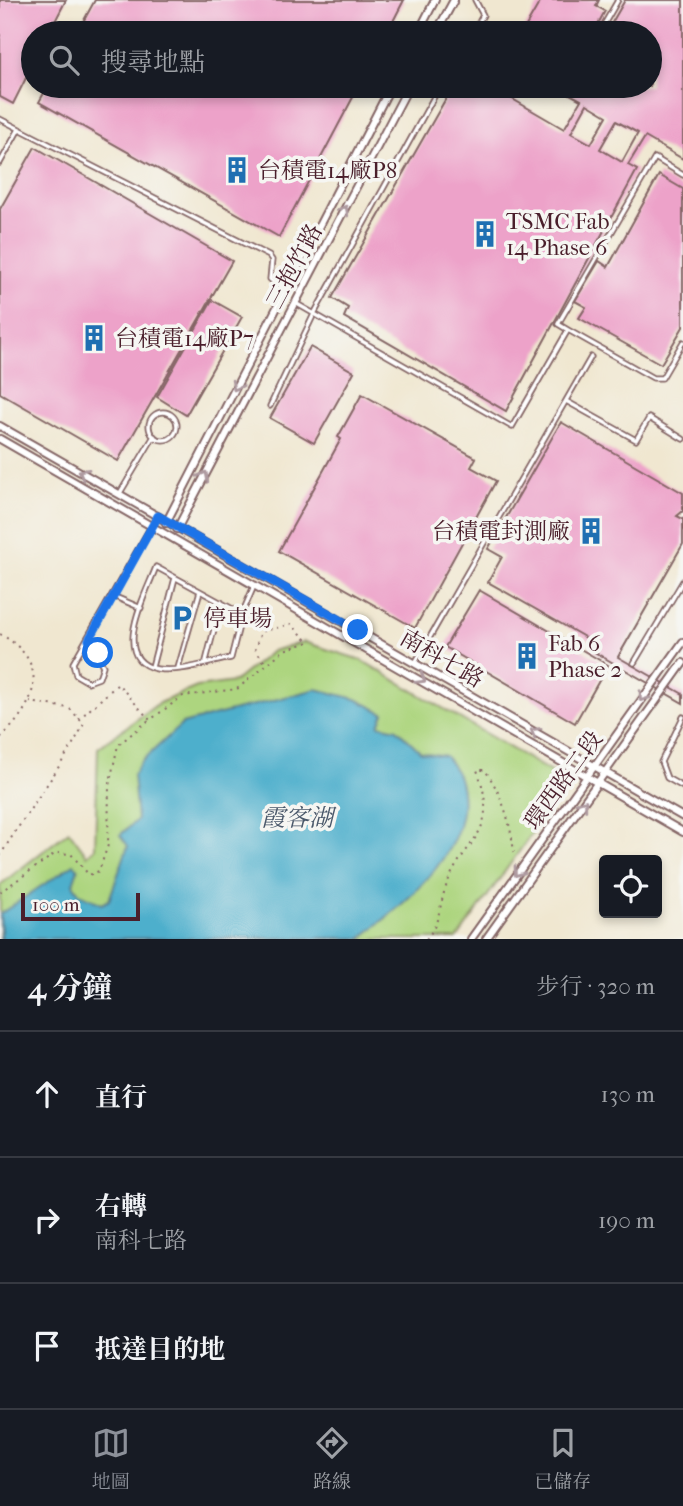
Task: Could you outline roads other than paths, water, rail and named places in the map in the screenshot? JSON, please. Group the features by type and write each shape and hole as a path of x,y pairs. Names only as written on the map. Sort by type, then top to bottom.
{"street":[{"path":"424,21 435,0"},
{"path":"443,21 454,0"},
{"name":"三抱竹路","path":"161,531 385,98"},
{"name":"三抱竹路","path":"172,537 403,98"},
{"name":"南科七路","path":"0,426 683,817"},
{"name":"南科七路","path":"0,439 598,784"},
{"name":"環西路二段","path":"471,939 683,642"},
{"name":"環西路二段","path":"486,939 683,663"},
{"path":"598,784 683,832"}],"lane":[{"path":"475,0 483,15 480,21"},
{"path":"606,21 618,0"},
{"path":"270,406 314,314 433,98"},
{"path":"0,119 269,256 272,260 270,279 285,290"},
{"path":"0,163 19,129"},
{"path":"683,175 654,158 558,324 653,378 662,378 683,342"},
{"path":"295,303 512,427 568,330"},
{"path":"415,663 591,357"},
{"path":"566,401 636,440 649,418 683,439"},
{"path":"163,412 173,417 176,424 173,434 164,439 153,436 149,426 153,416 163,412"},
{"path":"120,493 153,436"},
{"path":"89,640 103,666 99,678 88,682 76,675 73,663 89,640 158,516"},
{"path":"242,614 156,567 133,635 132,651 142,663 152,667 178,668 232,658 242,614 255,584"},
{"path":"152,667 176,578"},
{"path":"634,663 683,581"},
{"path":"178,668 200,591"},
{"path":"113,596 141,608"},
{"path":"206,662 221,602"},
{"path":"389,661 394,650"},
{"path":"683,717 661,762 667,778 683,787"}],"water":[{"name":"霞客湖","path":"316,689 356,699 384,713 379,725 397,729 421,752 445,756 459,778 463,803 459,826 449,849 435,870 417,889 361,938 1,939 0,914 74,864 78,869 73,884 80,894 102,904 109,900 128,846 120,835 137,820 133,775 141,762 182,724"}],"place":[{"name":"台積電14廠P8","path":"237,170"},
{"name":"TSMC Fab 14 Phase 6","path":"485,234"},
{"name":"台積電14廠P7","path":"94,338"},
{"name":"台積電封測廠","path":"591,531"},
{"name":"停車場","path":"182,618"},
{"name":"Fab 6 Phase 2","path":"527,656"}]}
